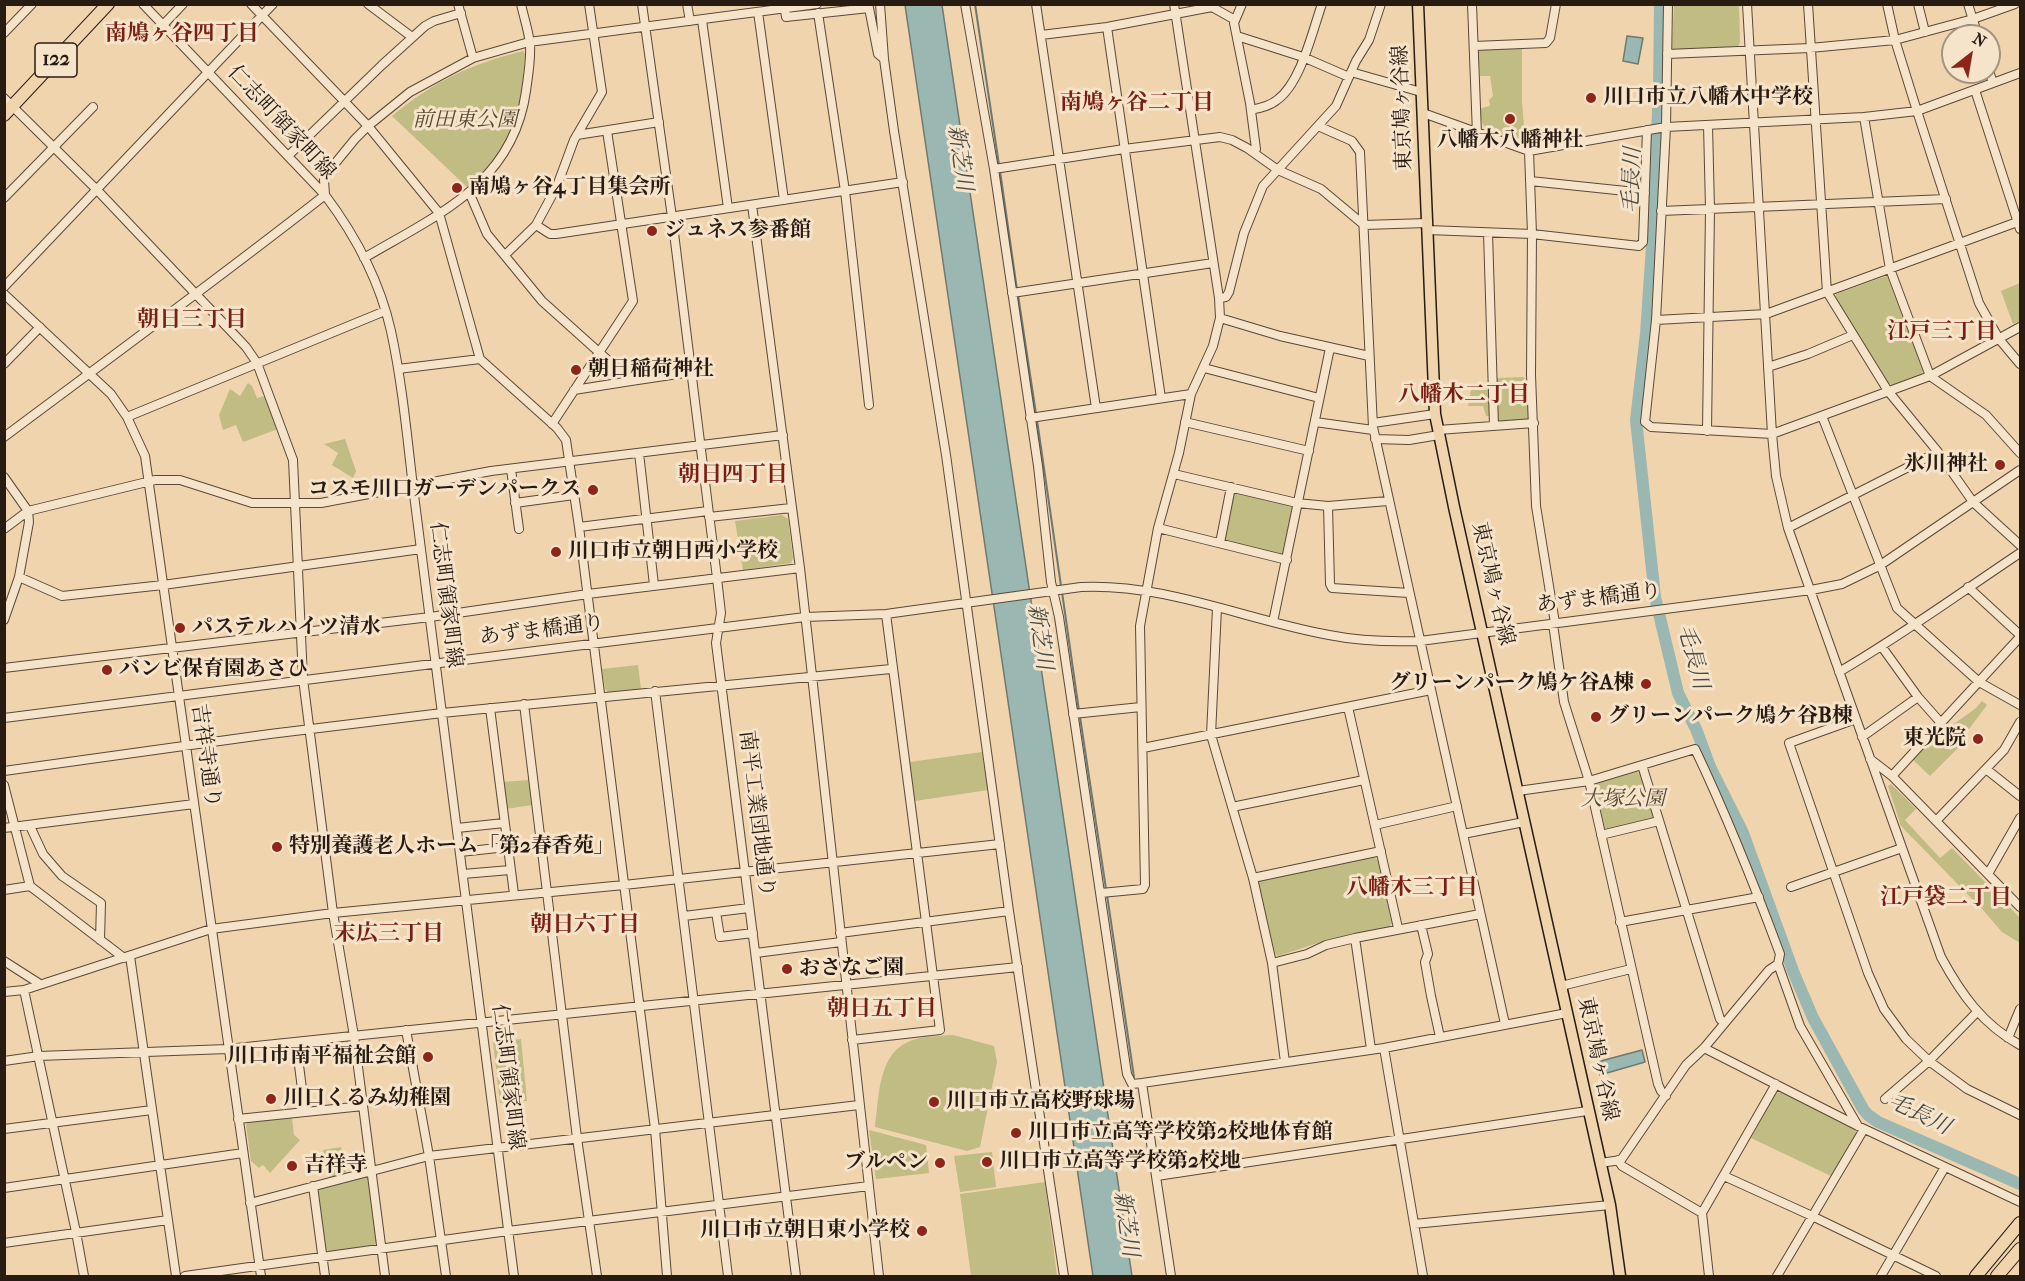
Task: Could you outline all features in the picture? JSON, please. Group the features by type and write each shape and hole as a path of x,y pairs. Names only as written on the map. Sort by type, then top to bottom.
{"highway":[{"name":"122","path":"4,115 8,102 98,4"},
{"name":"122","path":"8,102 108,4"},
{"path":"1976,1276 2020,1223"},
{"path":"1997,1276 2020,1249"}],"main road":[{"name":"東京鳩ヶ谷線","path":"1418,4 1435,414 1562,986 1587,1111 1610,1205 1620,1276"},
{"path":"1970,1276 2020,1215"},
{"path":"2003,1276 2020,1256"}],"street":[{"path":"5,31 32,4"},
{"name":"仁志町領家町線","path":"144,4 325,195 345,223 364,258 385,311 398,369 414,487 514,1276"},
{"path":"163,25 183,4"},
{"path":"251,4 368,126 440,213 480,359 552,424 566,440 571,462 655,1129 667,1276"},
{"path":"4,287 98,191 273,4"},
{"path":"368,4 412,37"},
{"path":"364,258 440,213 469,192 501,158 519,122 528,76 530,42 521,4"},
{"path":"505,255 536,225 558,186 577,135 602,92 589,4"},
{"name":"南平工業団地通り","path":"642,4 672,217 717,578 721,613 716,644 796,1276"},
{"path":"687,4 690,21"},
{"path":"880,4 884,59 946,455 999,844 1064,1276"},
{"path":"965,4 994,169 1012,293 1030,418 1050,591 1059,617 1127,1074 1132,1083 1384,1048 1567,1013"},
{"path":"1036,4 1096,408"},
{"path":"1101,893 1143,889 1145,885 1143,748 1138,644 1141,613 1158,528 1174,474 1191,394 1214,346 1220,318 1214,263 1174,4"},
{"path":"1242,4 1235,20 1251,110 1256,149 1254,153"},
{"path":"1251,110 1279,99 1287,91 1296,76 1322,4"},
{"path":"1219,298 1228,295 1244,233 1263,186 1336,106 1369,40 1381,4"},
{"path":"1472,4 1477,134"},
{"path":"1474,46 1546,43 1550,38 1556,4"},
{"path":"1668,4 1666,127 1656,320 1646,422 1651,427 1772,434 1930,376 2020,327"},
{"path":"1747,4 1772,434 1776,476 1788,528 1941,957 1957,987 1977,1012 2020,1045"},
{"path":"1808,4 1827,292 1888,391 1938,452 1973,502 2020,545"},
{"path":"1887,4 1895,40 1979,303 1999,339 2020,364"},
{"path":"1918,4 1925,32"},
{"path":"1968,4 1974,24"},
{"path":"1667,54 1810,48 1895,40 1973,19 2015,4"},
{"path":"4,437 90,375 325,195 324,180 328,172 354,139 368,126 410,92 473,58 530,42 645,28 784,7 786,17 817,9 869,8 878,54 884,59"},
{"path":"1041,35 1107,27 1212,7 1235,20"},
{"path":"288,156 412,37 434,21 460,9 473,58"},
{"path":"817,9 845,190 869,405"},
{"path":"758,12 784,200"},
{"path":"702,20 728,208"},
{"path":"1107,27 1161,398"},
{"path":"1237,36 1350,74 1421,92"},
{"path":"2001,80 2020,73"},
{"path":"1423,113 1529,151 1666,127 1864,117 1917,111 1990,84"},
{"path":"1656,320 1766,314 1959,243 2020,224 1975,90"},
{"path":"8,102 98,191 246,347 257,363 293,460 303,679 333,913 354,1036 385,1276"},
{"path":"4,198 93,106"},
{"path":"1864,117 1890,269 1930,376 1986,415 2020,453"},
{"path":"577,135 659,122"},
{"path":"1707,431 1710,317 1708,125"},
{"path":"1318,126 1352,141 1360,152 1374,431 1506,1024"},
{"path":"994,169 1124,148 1214,137 1227,138 1278,170 1321,189 1364,225 1427,226 1532,234 1639,246 1643,242 1647,130"},
{"path":"552,424 633,301 607,131"},
{"path":"1529,151 1532,234 1531,375 1537,513 1564,702 1589,781 1658,1084 1666,1096"},
{"path":"1530,181 1645,193"},
{"path":"536,225 550,234 556,234 903,182"},
{"path":"469,192 487,234 542,301 631,381"},
{"path":"1661,211 1946,199"},
{"path":"752,205 800,568 879,1276"},
{"path":"1488,232 1494,426"},
{"path":"1012,293 1214,263"},
{"name":"吉祥寺通り","path":"4,294 111,394 128,417 145,456 227,1049 261,1276"},
{"path":"128,417 385,311"},
{"path":"1220,318 1280,336 1369,356"},
{"path":"4,364 40,327"},
{"path":"1768,367 1808,354 1853,335"},
{"path":"1273,622 1330,348"},
{"path":"398,369 480,359"},
{"path":"1204,368 1319,398"},
{"path":"574,390 691,372"},
{"path":"1030,418 1191,394"},
{"path":"1374,431 1435,414"},
{"path":"1822,416 1897,608 1979,682 2020,705"},
{"path":"1185,422 1309,451"},
{"path":"1315,422 1374,431 1409,440 1439,432 1534,423"},
{"path":"4,529 28,511 150,481 180,480 252,503 321,503 511,469 783,435"},
{"path":"1788,528 1938,452"},
{"path":"639,453 654,585"},
{"path":"511,469 519,529"},
{"name":"あずま橋通り","path":"4,718 805,617 886,614 1101,586 1146,591 1350,639 1420,641 1842,584 1879,566 2020,470"},
{"path":"1174,474 1297,503 1328,506 1388,501"},
{"path":"4,477 28,511 29,522 19,577 4,620"},
{"path":"1220,543 1231,487"},
{"path":"515,502 574,495"},
{"path":"1328,506 1330,584 1332,588 1409,593"},
{"path":"579,527 646,518 791,508"},
{"path":"1158,528 1287,560"},
{"path":"19,577 62,596 163,585 421,549"},
{"path":"1839,672 1882,647 1914,623 2020,553"},
{"path":"4,668 430,617 654,585 800,568"},
{"path":"1892,776 2020,636 1968,587"},
{"path":"1217,608 1211,735 1253,878 1272,963 1285,1062"},
{"path":"852,1040 940,1030 918,854 891,669 886,614"},
{"path":"1882,647 1918,697 1941,723"},
{"path":"4,771 185,745 442,713 891,669"},
{"path":"1143,748 1431,690"},
{"path":"655,691 728,1276"},
{"path":"1862,737 1918,697"},
{"path":"524,704 577,1138 597,1276"},
{"path":"1073,714 1141,707"},
{"path":"1348,707 1398,928"},
{"path":"490,708 514,894"},
{"path":"1856,719 1790,743 1868,973 1884,1009 1906,1039 1929,1061 1967,1089 2020,1115"},
{"path":"1936,821 2004,750 2020,722"},
{"path":"1518,791 1589,781 1695,749 1725,812 1759,897 1780,954 1778,964 1800,1026 1861,1128"},
{"path":"1869,758 1892,776 2020,907"},
{"path":"1642,765 1720,1019 1724,1023"},
{"path":"1986,769 2020,796"},
{"path":"1232,807 1364,780"},
{"path":"4,785 30,886 100,940 127,957 144,1052 176,1276"},
{"path":"4,828 194,804"},
{"path":"1374,825 1457,806"},
{"path":"1988,874 2020,818"},
{"path":"1601,836 1659,821"},
{"path":"1463,834 1524,822"},
{"path":"457,828 504,823"},
{"path":"30,826 43,854 62,876 101,903 100,940"},
{"path":"4,992 24,990 211,928 333,913 624,885 999,844"},
{"path":"460,852 507,847"},
{"path":"1791,887 1902,849"},
{"path":"1253,878 1381,851"},
{"path":"463,874 510,870"},
{"path":"4,890 30,886"},
{"path":"1620,922 1759,897"},
{"path":"684,916 749,908"},
{"path":"840,933 1009,911"},
{"path":"716,912 720,937 753,933"},
{"path":"1272,963 1355,938 1480,914"},
{"path":"1421,925 1428,954 1425,962 1440,1037"},
{"path":"1355,938 1371,1049"},
{"path":"756,953 841,942"},
{"path":"4,961 40,984"},
{"path":"1600,1163 1618,1160 1624,1156 1686,1065 1704,1048 1769,970 1778,964"},
{"path":"4,1061 39,1056 227,1049 481,1022 562,1016 1018,966"},
{"path":"1562,986 1631,969"},
{"path":"24,990 84,1276"},
{"path":"2008,1038 2020,1009"},
{"path":"1885,1099 1929,1061 1977,1012"},
{"path":"406,1030 429,1156 446,1276"},
{"path":"296,1042 305,1112"},
{"path":"1384,1048 1422,1276"},
{"path":"1704,1048 1861,1128 2020,1202"},
{"path":"1142,1083 1171,1276"},
{"path":"1709,1276 1702,1213 1776,1084"},
{"path":"250,1203 429,1156 859,1105"},
{"path":"238,1119 363,1106"},
{"path":"4,1129 152,1110"},
{"path":"1157,1176 1587,1111"},
{"path":"1777,1276 1861,1128"},
{"path":"4,1188 243,1153"},
{"path":"1618,1160 1623,1166 1702,1213"},
{"path":"1881,1276 1945,1167"},
{"path":"1724,1176 1935,1276"},
{"path":"313,1186 325,1276"},
{"path":"185,1276 508,1231 869,1186"},
{"path":"1414,1224 1610,1205"},
{"path":"4,1243 168,1220"}],"green space":[{"path":"1674,5 1739,5 1740,42 1738,47 1674,50 1672,47"},
{"path":"1520,47 1522,49 1524,144 1505,140 1501,135 1486,128 1479,112 1482,108 1490,106 1489,100 1493,96 1490,76 1480,76 1478,51 1481,48"},
{"name":"前田東公園","path":"523,51 525,54 521,93 512,128 495,159 467,187 392,116 423,93 454,75"},
{"path":"1886,276 1923,370 1922,375 1894,385 1888,384 1835,297 1836,294"},
{"path":"2020,283 2020,321 2013,324 2001,291"},
{"path":"1523,377 1529,418 1500,422 1497,420 1496,380"},
{"path":"248,383 252,386 257,398 265,396 278,429 243,442 236,425 223,430 219,415 230,389 240,396"},
{"path":"1471,390 1490,390 1491,416 1486,416 1483,406 1468,406"},
{"path":"345,439 356,471 353,478 332,465 338,453 324,444"},
{"path":"1235,492 1291,506 1293,509 1284,553 1281,555 1225,541"},
{"path":"782,515 788,519 793,558 791,563 743,570 735,521"},
{"path":"638,665 641,689 608,692 605,689 602,669"},
{"path":"1982,701 1987,705 1966,733 1968,734 1958,748 1930,776 1912,759 1946,722 1951,726"},
{"path":"982,752 988,790 915,801 910,762"},
{"name":"大塚公園","path":"1640,773 1654,818 1652,821 1608,831 1605,829 1595,787 1597,783"},
{"path":"529,780 532,805 505,809 502,782"},
{"path":"1891,784 1916,809 1905,820 1940,858 1952,848 2020,918 2020,943 2002,932 1901,826 1888,786"},
{"path":"1374,857 1378,860 1392,923 1389,927 1327,940 1278,956 1275,954 1258,883 1260,880"},
{"name":"川口市立高校野球場","path":"953,1035 994,1046 997,1062 980,1147 967,1151 875,1127 883,1073 888,1061 896,1051 906,1043 920,1038"},
{"path":"521,1039 527,1101 500,1103 493,1042"},
{"path":"1781,1092 1855,1129 1857,1134 1831,1176 1751,1138 1776,1093"},
{"path":"292,1118 294,1135 300,1140 270,1173 263,1165 259,1168 251,1161 246,1125 248,1122"},
{"path":"869,1130 926,1145 929,1173 876,1179"},
{"path":"341,1147 346,1174 330,1178 323,1150"},
{"path":"992,1152 996,1187 960,1192 954,1156"},
{"path":"364,1176 369,1179 377,1242 374,1245 330,1252 325,1249 318,1193 320,1188"},
{"path":"1045,1182 1057,1276 971,1276 960,1194"}],"water":[{"name":"新芝川","path":"905,5 942,5 1132,1276 1093,1276"},
{"path":"1627,36 1643,38 1638,64 1623,61"},
{"path":"1642,1050 1645,1062 1600,1075 1597,1062"}],"waterway":[{"path":"975,4 999,165"},
{"name":"毛長川","path":"1660,4 1659,89 1652,246 1646,334 1636,420 1655,597 1678,693 1696,729 1711,769 1743,833 1793,971 1813,1018 1863,1109 1878,1122 2020,1184"},
{"path":"1000,171 1017,290"},
{"path":"1018,295 1036,414"},
{"path":"1037,420 1061,586"},
{"path":"1062,592 1079,711"},
{"path":"1080,717 1106,889"},
{"path":"1107,895 1134,1077"}],"place":[{"name":"川口市立八幡木中学校","path":"1591,98"},
{"name":"八幡木八幡神社","path":"1510,119"},
{"name":"南鳩ヶ谷4丁目集会所","path":"457,188"},
{"name":"ジュネス参番館","path":"652,231"},
{"name":"朝日稲荷神社","path":"576,370"},
{"name":"氷川神社","path":"2000,465"},
{"name":"コスモ川口ガーデンパークス","path":"593,490"},
{"name":"川口市立朝日西小学校","path":"556,552"},
{"name":"パステルハイツ清水","path":"180,628"},
{"name":"バンビ保育園あさひ","path":"107,670"},
{"name":"グリーンパーク鳩ケ谷A棟","path":"1646,684"},
{"name":"グリーンパーク鳩ケ谷B棟","path":"1596,717"},
{"name":"東光院","path":"1978,739"},
{"name":"特別養護老人ホーム「第2春香苑」","path":"277,847"},
{"name":"おさなご園","path":"787,969"},
{"name":"川口市南平福祉会館","path":"428,1057"},
{"name":"川口くるみ幼稚園","path":"271,1099"},
{"name":"川口市立高校野球場","path":"934,1102"},
{"name":"川口市立高等学校第2校地体育館","path":"1016,1133"},
{"name":"川口市立高等学校第2校地","path":"987,1162"},
{"name":"ブルペン","path":"940,1163"},
{"name":"吉祥寺","path":"292,1166"},
{"name":"川口市立朝日東小学校","path":"922,1231"}],"district":[{"name":"南鳩ヶ谷四丁目","path":"182,35"},
{"name":"南鳩ヶ谷二丁目","path":"1137,104"},
{"name":"朝日三丁目","path":"192,321"},
{"name":"江戸三丁目","path":"1942,333"},
{"name":"八幡木二丁目","path":"1464,396"},
{"name":"朝日四丁目","path":"733,476"},
{"name":"八幡木三丁目","path":"1412,889"},
{"name":"江戸袋二丁目","path":"1946,899"},
{"name":"朝日六丁目","path":"585,926"},
{"name":"末広三丁目","path":"389,935"},
{"name":"朝日五丁目","path":"882,1010"}]}
